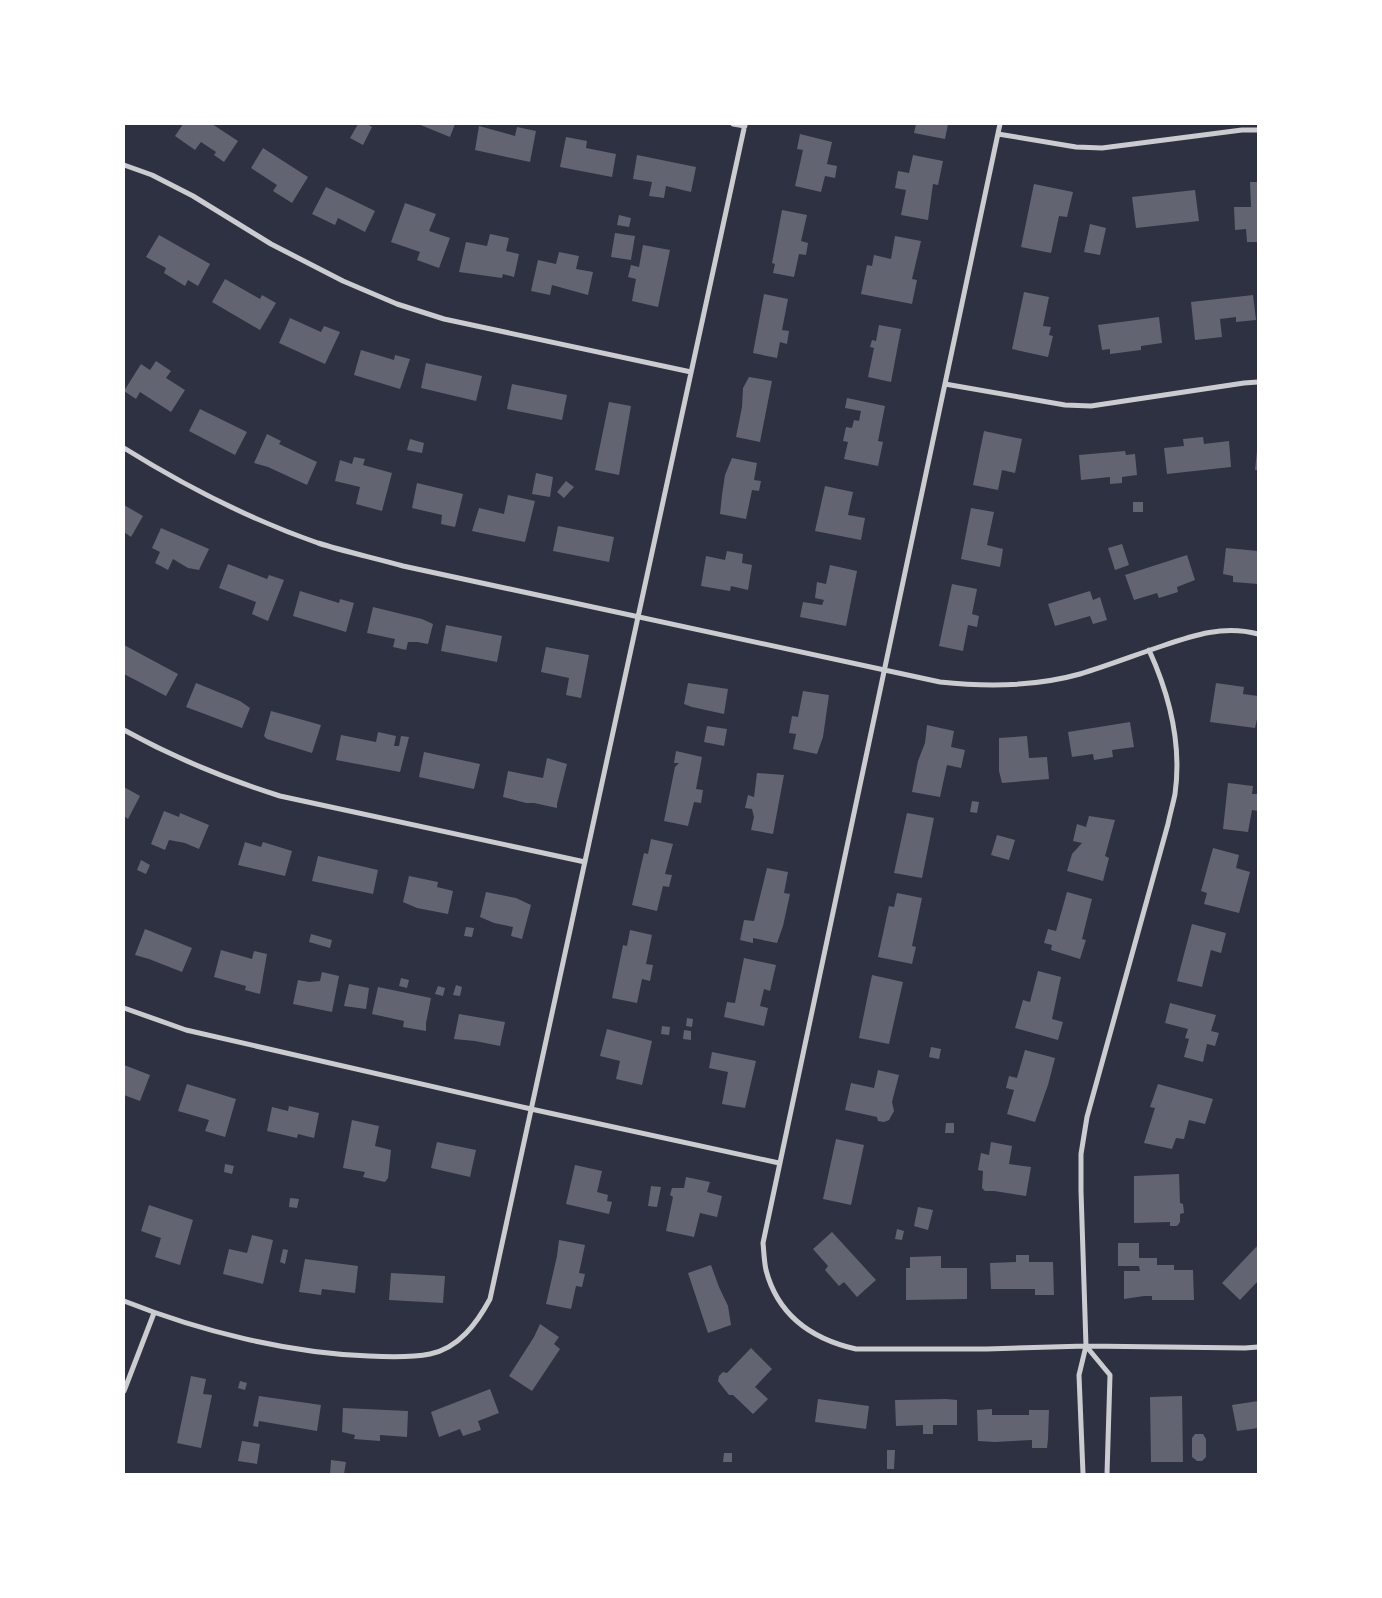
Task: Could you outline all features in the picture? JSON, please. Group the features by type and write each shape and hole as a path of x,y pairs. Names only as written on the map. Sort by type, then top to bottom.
{"street":[{"path":"124,1301 154,1313 207,1329 302,1350 337,1355 391,1357 430,1354 449,1346 465,1335 478,1320 490,1299 745,125 733,124"},
{"path":"1000,124 779,1163 763,1243 766,1268 772,1289 798,1323 816,1336 835,1345 856,1349 987,1349 1086,1346 1258,1347"},
{"path":"998,134 1076,147 1102,148 1242,130 1258,130"},
{"path":"124,164 152,175 193,196 271,244 343,281 397,304 444,319 691,372"},
{"path":"945,384 1065,405 1091,406 1258,382"},
{"path":"124,448 167,474 220,502 263,522 319,543 402,566 940,682 979,686 1018,685 1048,681 1079,674 1208,632 1223,630 1258,634"},
{"path":"1083,1474 1079,1375 1086,1346 1081,1154 1086,1117 1175,795 1177,756 1170,708 1160,675 1149,650"},
{"path":"124,730 209,771 244,785 280,796 585,862"},
{"path":"124,1008 186,1030 531,1110 779,1163"},
{"path":"124,1391 154,1313"},
{"path":"1086,1346 1110,1375 1106,1474"}],"building":[{"path":"183,124 212,124 238,141 224,162 214,155 216,152 201,142 195,150 175,136"},
{"path":"358,124 367,124 372,127 363,145 350,138"},
{"path":"418,124 455,124 450,137"},
{"path":"916,124 948,124 945,139 914,133"},
{"path":"479,126 515,136 517,127 536,131 530,162 475,150"},
{"path":"800,134 832,142 827,164 837,166 835,178 825,176 821,192 795,186 803,150 797,149"},
{"path":"566,137 587,141 586,148 616,154 612,177 560,167"},
{"path":"263,148 308,177 292,203 273,191 277,185 251,168"},
{"path":"637,155 696,167 691,192 666,186 664,198 649,196 652,182 633,179"},
{"path":"913,155 943,161 938,185 933,184 928,220 901,215 906,190 895,188 898,171 909,173"},
{"path":"1250,182 1258,182 1258,242 1247,242 1246,229 1235,230 1234,207 1251,207"},
{"path":"1034,184 1073,192 1067,217 1059,216 1051,253 1021,247"},
{"path":"326,187 375,211 365,232 338,218 335,225 312,214"},
{"path":"1195,190 1199,221 1136,228 1132,197"},
{"path":"405,203 436,214 429,231 450,238 439,268 417,260 420,252 391,242"},
{"path":"782,210 807,215 801,241 808,243 806,255 799,254 794,277 773,273 775,264 772,263"},
{"path":"619,215 631,218 629,227 617,225"},
{"path":"1090,224 1106,228 1100,255 1084,252"},
{"path":"615,233 635,236 631,260 611,257"},
{"path":"490,234 509,238 506,251 519,254 514,277 503,274 502,278 459,272 466,242 487,246"},
{"path":"159,235 210,264 198,286 188,280 185,286 164,273 166,268 146,257"},
{"path":"895,236 921,241 912,279 917,280 912,304 861,294 867,265 872,266 874,255 891,259"},
{"path":"643,245 670,250 658,307 632,301 636,279 628,277 631,265 639,267"},
{"path":"559,252 579,256 576,269 593,272 588,295 552,285 550,295 531,291 538,260 556,264"},
{"path":"225,279 260,299 262,295 276,303 260,330 212,302"},
{"path":"1024,292 1049,297 1043,326 1051,327 1049,335 1053,336 1048,357 1012,349"},
{"path":"764,294 788,299 782,330 789,331 787,344 780,342 777,358 753,353"},
{"path":"1253,295 1256,320 1236,322 1236,317 1220,319 1222,337 1195,340 1191,302"},
{"path":"1159,317 1162,343 1141,346 1141,350 1110,354 1110,349 1102,350 1098,325"},
{"path":"290,318 321,332 324,326 340,332 325,364 279,343"},
{"path":"879,325 901,329 891,382 868,377 874,348 870,347 872,340 876,341"},
{"path":"361,350 394,360 395,355 410,359 400,389 354,375"},
{"path":"156,361 171,371 166,378 185,390 171,412 140,392 136,399 124,391 141,364 150,370"},
{"path":"426,363 482,376 476,401 421,388"},
{"path":"749,377 772,381 760,442 736,437 742,407 743,388"},
{"path":"512,384 567,395 562,420 507,409"},
{"path":"847,398 885,406 878,441 883,442 878,466 844,459 848,442 843,441 846,427 852,428 854,420 859,421 861,411 845,408"},
{"path":"609,402 631,406 619,475 595,470"},
{"path":"200,409 247,432 235,455 189,431"},
{"path":"984,431 1022,439 1015,473 1002,470 998,490 973,485"},
{"path":"267,434 281,441 279,444 317,462 307,485 268,467 254,463"},
{"path":"1203,437 1204,444 1229,441 1231,467 1167,474 1164,448 1184,446 1183,439"},
{"path":"410,439 424,443 422,453 407,450"},
{"path":"1125,451 1126,455 1135,454 1137,475 1122,477 1122,483 1110,484 1110,477 1081,480 1079,455"},
{"path":"1257,451 1258,470 1255,470"},
{"path":"354,457 365,459 363,465 392,473 382,511 356,504 360,487 335,481 340,460 352,464"},
{"path":"732,458 757,463 754,480 761,481 759,491 752,490 746,519 720,514 725,475"},
{"path":"536,473 553,477 550,497 532,494"},
{"path":"566,481 574,487 564,498 557,492"},
{"path":"417,483 463,494 455,527 441,524 442,515 412,508"},
{"path":"825,486 853,492 848,515 865,518 861,540 815,531"},
{"path":"508,495 535,501 525,542 472,531 479,508 504,514"},
{"path":"1133,502 1143,502 1143,512 1133,512"},
{"path":"124,505 143,516 131,537 124,532"},
{"path":"971,508 994,512 987,545 1003,549 1000,567 961,559"},
{"path":"558,526 614,537 609,562 553,551"},
{"path":"161,528 209,549 199,570 188,568 173,559 168,570 155,563 160,552 152,548"},
{"path":"1122,544 1129,565 1115,570 1108,548"},
{"path":"1226,548 1258,551 1258,584 1233,582 1233,576 1223,574"},
{"path":"727,551 743,554 742,563 752,565 748,590 731,586 730,591 701,586 706,556 725,560"},
{"path":"1187,555 1195,580 1177,587 1178,592 1159,598 1157,593 1134,600 1125,575"},
{"path":"228,564 267,579 269,575 284,580 268,621 252,614 256,602 219,588"},
{"path":"830,565 857,571 846,626 800,617 803,602 822,605 824,600 815,598 817,582 826,584"},
{"path":"952,584 977,589 972,614 979,616 977,627 968,625 963,651 939,646"},
{"path":"300,591 339,603 340,599 354,603 346,632 293,616"},
{"path":"1090,591 1093,600 1100,597 1107,620 1093,624 1090,616 1055,626 1048,604"},
{"path":"373,607 422,619 433,624 428,644 408,642 406,650 393,647 395,639 367,633"},
{"path":"446,625 502,636 497,662 441,651"},
{"path":"124,645 178,674 166,696 124,674"},
{"path":"546,647 589,655 581,698 566,695 569,678 541,672"},
{"path":"196,683 240,701 250,708 242,728 186,707"},
{"path":"688,683 728,689 724,714 684,704"},
{"path":"1216,683 1244,687 1243,694 1258,696 1258,715 1255,728 1210,722"},
{"path":"803,691 829,695 823,737 817,754 793,749 796,734 789,733 792,716 798,717"},
{"path":"271,711 321,725 312,753 267,739 264,736"},
{"path":"1130,722 1134,747 1112,750 1113,757 1094,760 1093,754 1072,757 1068,732"},
{"path":"927,725 954,731 951,747 965,750 961,768 947,765 940,797 912,792 918,761 925,743"},
{"path":"707,726 727,729 724,746 704,742"},
{"path":"378,732 396,736 394,746 399,746 401,736 409,737 400,772 336,760 341,735 376,742"},
{"path":"1027,736 1029,758 1047,757 1049,779 1002,783 999,771 999,738"},
{"path":"676,751 702,757 696,789 703,790 701,803 694,802 688,826 664,821 675,767 679,763 674,763"},
{"path":"424,752 480,764 474,789 419,777"},
{"path":"547,758 567,764 557,808 503,797 508,771 543,778"},
{"path":"757,773 784,775 773,834 751,830 754,817 752,809 745,808 748,795 754,797"},
{"path":"1228,783 1253,786 1252,794 1258,794 1258,811 1252,810 1248,832 1223,829"},
{"path":"124,787 140,796 128,819 124,816"},
{"path":"972,801 979,802 977,813 970,812"},
{"path":"164,811 179,817 180,813 209,825 199,849 185,843 169,840 165,850 151,844"},
{"path":"907,813 934,818 922,878 894,873"},
{"path":"1089,816 1115,820 1105,856 1109,858 1103,881 1067,871 1072,854 1082,843 1073,841 1077,824 1086,827"},
{"path":"997,835 1015,840 1009,860 991,855"},
{"path":"651,839 673,844 665,874 672,875 669,887 663,886 657,911 632,905 644,853 648,854"},
{"path":"245,842 261,847 263,842 292,851 285,876 238,865"},
{"path":"1213,848 1239,855 1236,868 1250,872 1239,913 1204,904 1207,893 1201,891"},
{"path":"318,856 378,870 373,894 312,881"},
{"path":"141,860 150,865 146,874 137,870"},
{"path":"767,868 788,872 784,893 790,894 777,943 753,938 753,943 740,940 744,920 754,921"},
{"path":"409,876 438,882 437,887 453,891 448,914 417,908 403,902"},
{"path":"486,892 516,898 531,905 522,939 511,936 513,927 494,923 480,917"},
{"path":"1067,892 1092,899 1082,939 1086,940 1080,959 1051,950 1052,945 1044,943 1048,929 1056,931"},
{"path":"897,893 922,898 912,946 916,947 912,964 878,957 889,906 894,907"},
{"path":"1192,924 1226,933 1221,953 1211,950 1202,987 1177,981"},
{"path":"466,927 474,928 472,937 464,936"},
{"path":"145,929 192,948 182,972 135,955"},
{"path":"630,930 652,935 646,964 653,965 650,981 642,979 637,1003 612,998 623,945 627,946"},
{"path":"311,934 332,940 330,948 309,942"},
{"path":"221,950 252,959 254,951 267,954 260,994 245,990 246,986 214,977"},
{"path":"744,958 776,965 770,991 764,989 760,1006 768,1008 764,1026 724,1017 727,1002 735,1003"},
{"path":"1038,971 1061,977 1052,1019 1063,1022 1058,1040 1015,1028 1023,1000 1030,1002"},
{"path":"322,972 339,976 332,1012 293,1004 298,980 320,981"},
{"path":"872,975 903,982 889,1044 859,1038"},
{"path":"401,978 409,980 407,988 399,986"},
{"path":"349,984 369,988 366,1009 344,1006"},
{"path":"456,985 462,987 460,996 453,995"},
{"path":"438,986 445,988 443,996 435,994"},
{"path":"378,987 431,998 426,1031 403,1027 404,1021 372,1014"},
{"path":"1170,1003 1216,1015 1211,1031 1219,1033 1215,1046 1207,1044 1203,1062 1184,1057 1189,1039 1185,1038 1188,1029 1165,1023"},
{"path":"459,1014 505,1022 500,1046 454,1039"},
{"path":"687,1018 693,1019 692,1027 686,1026"},
{"path":"662,1026 670,1027 669,1035 661,1034"},
{"path":"607,1029 652,1041 642,1085 616,1079 620,1061 600,1056"},
{"path":"684,1030 691,1031 691,1040 683,1039"},
{"path":"931,1047 941,1049 939,1059 929,1057"},
{"path":"1025,1050 1055,1058 1035,1122 1007,1114 1014,1090 1006,1088 1009,1076 1017,1078"},
{"path":"712,1052 756,1061 745,1108 722,1104 728,1072 709,1068"},
{"path":"124,1065 150,1075 140,1101 124,1095"},
{"path":"878,1070 899,1075 892,1102 894,1111 889,1120 884,1122 878,1121 877,1117 845,1110 851,1083 874,1088"},
{"path":"187,1084 236,1099 225,1137 205,1131 209,1120 178,1111"},
{"path":"1158,1084 1213,1099 1205,1124 1189,1120 1184,1139 1176,1138 1172,1149 1144,1143 1155,1108 1150,1107"},
{"path":"289,1106 319,1113 314,1138 298,1134 297,1138 267,1131 272,1107 288,1111"},
{"path":"352,1120 379,1126 375,1146 391,1150 388,1178 385,1182 363,1177 365,1172 343,1168"},
{"path":"946,1123 954,1123 954,1133 945,1133"},
{"path":"836,1139 864,1145 851,1205 823,1199"},
{"path":"437,1142 476,1150 470,1177 431,1168"},
{"path":"991,1142 1012,1146 1009,1164 1031,1167 1026,1196 985,1191 982,1188 983,1171 978,1170 981,1153 989,1155"},
{"path":"225,1164 234,1166 232,1174 224,1172"},
{"path":"575,1165 602,1171 597,1192 608,1195 607,1201 612,1202 609,1214 566,1204"},
{"path":"1179,1174 1180,1203 1183,1204 1184,1213 1180,1214 1180,1222 1177,1226 1170,1226 1170,1222 1134,1223 1134,1176"},
{"path":"686,1177 710,1182 707,1192 722,1196 717,1217 700,1213 694,1237 666,1231 673,1197 670,1195 672,1188 684,1188"},
{"path":"651,1186 661,1187 657,1207 648,1206"},
{"path":"290,1198 299,1199 297,1208 289,1207"},
{"path":"149,1205 193,1220 180,1265 155,1257 161,1238 141,1231"},
{"path":"918,1207 933,1210 928,1230 914,1226"},
{"path":"897,1229 904,1231 902,1240 895,1239"},
{"path":"832,1232 876,1280 857,1297 844,1282 839,1286 825,1270 828,1266 813,1249"},
{"path":"252,1235 273,1240 263,1284 223,1274 229,1249 247,1253"},
{"path":"559,1240 585,1245 579,1273 585,1274 582,1287 576,1286 571,1309 546,1304"},
{"path":"1118,1243 1139,1243 1139,1258 1157,1258 1157,1265 1174,1265 1174,1270 1193,1270 1194,1300 1152,1300 1152,1296 1124,1299 1124,1271 1140,1271 1139,1266 1118,1266"},
{"path":"1258,1245 1258,1281 1240,1300 1222,1283"},
{"path":"283,1249 288,1250 285,1264 280,1262"},
{"path":"1016,1255 1029,1255 1029,1262 1053,1262 1054,1295 1035,1295 1035,1289 991,1289 990,1263 1016,1262"},
{"path":"941,1256 941,1268 967,1268 967,1299 906,1300 906,1268 910,1268 910,1257"},
{"path":"305,1259 358,1266 355,1293 322,1289 321,1295 299,1292"},
{"path":"711,1265 728,1306 731,1325 708,1333 688,1273"},
{"path":"391,1273 445,1276 443,1303 389,1300"},
{"path":"540,1324 559,1337 554,1344 560,1349 532,1391 509,1376 534,1337"},
{"path":"751,1348 772,1369 755,1387 768,1399 753,1414 733,1395 729,1395 718,1381 719,1376 723,1372 727,1373"},
{"path":"191,1376 206,1379 203,1394 212,1395 201,1448 177,1443"},
{"path":"240,1381 247,1383 245,1390 238,1388"},
{"path":"490,1389 499,1413 478,1421 481,1430 463,1436 460,1429 439,1437 431,1412"},
{"path":"259,1396 321,1405 317,1431 259,1421 258,1427 253,1426"},
{"path":"1182,1396 1183,1462 1151,1462 1150,1397"},
{"path":"818,1399 869,1406 866,1429 815,1422"},
{"path":"895,1400 957,1400 957,1425 933,1425 933,1434 923,1434 923,1425 896,1426"},
{"path":"1258,1401 1258,1428 1237,1431 1232,1405"},
{"path":"343,1408 408,1411 407,1437 380,1435 380,1441 354,1439 355,1435 342,1432"},
{"path":"992,1409 992,1415 1029,1415 1029,1410 1049,1410 1047,1448 1032,1448 1032,1440 978,1441 977,1410"},
{"path":"1195,1434 1203,1434 1206,1439 1206,1457 1202,1461 1197,1461 1192,1457 1192,1438"},
{"path":"242,1441 260,1444 257,1464 238,1461"},
{"path":"887,1450 895,1450 894,1469 887,1469"},
{"path":"724,1453 732,1453 732,1462 723,1462"},
{"path":"331,1460 346,1462 344,1474 330,1474"}]}
